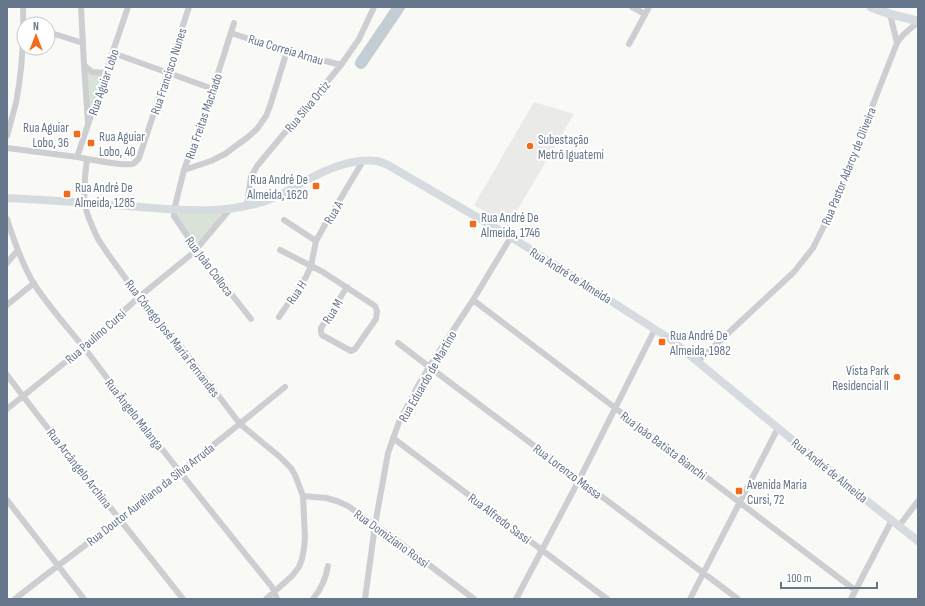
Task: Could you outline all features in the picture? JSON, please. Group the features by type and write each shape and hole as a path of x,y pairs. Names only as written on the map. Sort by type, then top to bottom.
{"highway":[{"path":"871,7 890,14 918,21"}],"main road":[{"name":"Rua André de Almeida","path":"7,198 84,202 174,210 230,209 269,201 326,170 353,162 377,161 388,165 511,237 656,329 918,541"}],"street":[{"path":"81,7 88,126"},
{"name":"Rua Aguiar Lobo","path":"77,157 128,7"},
{"name":"Rua Francisco Nunes","path":"87,159 130,164 136,162 139,158 189,7"},
{"name":"Rua Silva Ortiz","path":"248,206 251,178 257,166 341,65 360,39 374,7"},
{"path":"632,7 645,14"},
{"path":"629,44 648,7"},
{"path":"890,14 897,43"},
{"name":"Rua Pastor Adarcy de Oliveira","path":"697,362 794,272 813,248 838,197 897,43 918,21"},
{"name":"Rua Freitas Machado","path":"174,210 184,170 213,89 234,23"},
{"name":"Rua Correia Arnau","path":"231,33 286,51 341,65"},
{"path":"56,35 83,43"},
{"path":"184,170 211,161 224,154 257,129 266,116 270,106 286,51"},
{"path":"113,53 213,89"},
{"path":"7,136 16,104 21,56"},
{"path":"84,65 92,72 106,73"},
{"path":"7,148 87,159"},
{"name":"Rua Cônego José Maria Fernandes","path":"87,159 84,202 88,216 98,238 139,297 186,353 240,424 291,468 296,475 303,496 305,538 302,559 299,567 292,576 266,599"},
{"name":"Rua A","path":"311,266 316,241 363,161"},
{"name":"Rua Paulino Cursi","path":"7,409 84,347 139,297 193,253 230,209"},
{"name":"Rua João Colloca","path":"174,210 174,216 196,249 251,319"},
{"name":"Rua Ângelo Malanga","path":"7,220 24,265 34,283 111,384 272,587 277,599"},
{"path":"284,220 316,241"},
{"name":"Rua Eduardo de Martino","path":"365,599 375,525 388,453 399,422 429,367 473,300 511,237"},
{"path":"7,263 18,250"},
{"path":"280,250 323,272 347,288"},
{"name":"Rua H","path":"279,317 306,277 311,266"},
{"path":"7,305 34,283"},
{"name":"Rua M","path":"347,288 375,306 377,311 376,319 353,351 348,350 322,335 321,332 347,288"},
{"name":"Rua João Batista Bianchi","path":"473,300 855,590"},
{"path":"516,599 656,329"},
{"name":"Rua Lorenzo Massa","path":"398,342 429,367 738,599"},
{"name":"Rua Arcângelo Archina","path":"7,375 183,599"},
{"name":"Rua Doutor Aureliano da Silva Arruda","path":"15,599 180,472 284,387"},
{"path":"690,599 778,428"},
{"name":"Rua Alfredo Sassi","path":"393,438 607,599"},
{"name":"Rua Domiziano Rossi","path":"303,496 326,498 348,506 399,542 474,599"},
{"path":"7,500 84,599"},
{"path":"899,526 918,501"},
{"path":"850,599 892,520"},
{"path":"313,599 322,587 328,566"}],"shaded area":[{"path":"86,71 93,75 102,74 89,114"},
{"path":"534,102 574,114 508,226 474,205"},
{"path":"222,212 215,224 196,244 176,214"}],"waterway":[{"path":"361,63 399,7"}],"place":[{"name":"Rua Aguiar Lobo, 36","path":"77,134"},
{"name":"Rua Aguiar Lobo, 40","path":"91,143"},
{"name":"Subestação Metrô Iguatemi","path":"530,146"},
{"name":"Rua André De Almeida, 1620","path":"316,186"},
{"name":"Rua André De Almeida, 1285","path":"67,194"},
{"name":"Rua André De Almeida, 1746","path":"473,224"},
{"name":"Rua André De Almeida, 1982","path":"662,342"},
{"name":"Vista Park Residencial II","path":"897,377"},
{"name":"Avenida Maria Cursi, 72","path":"739,491"}]}
